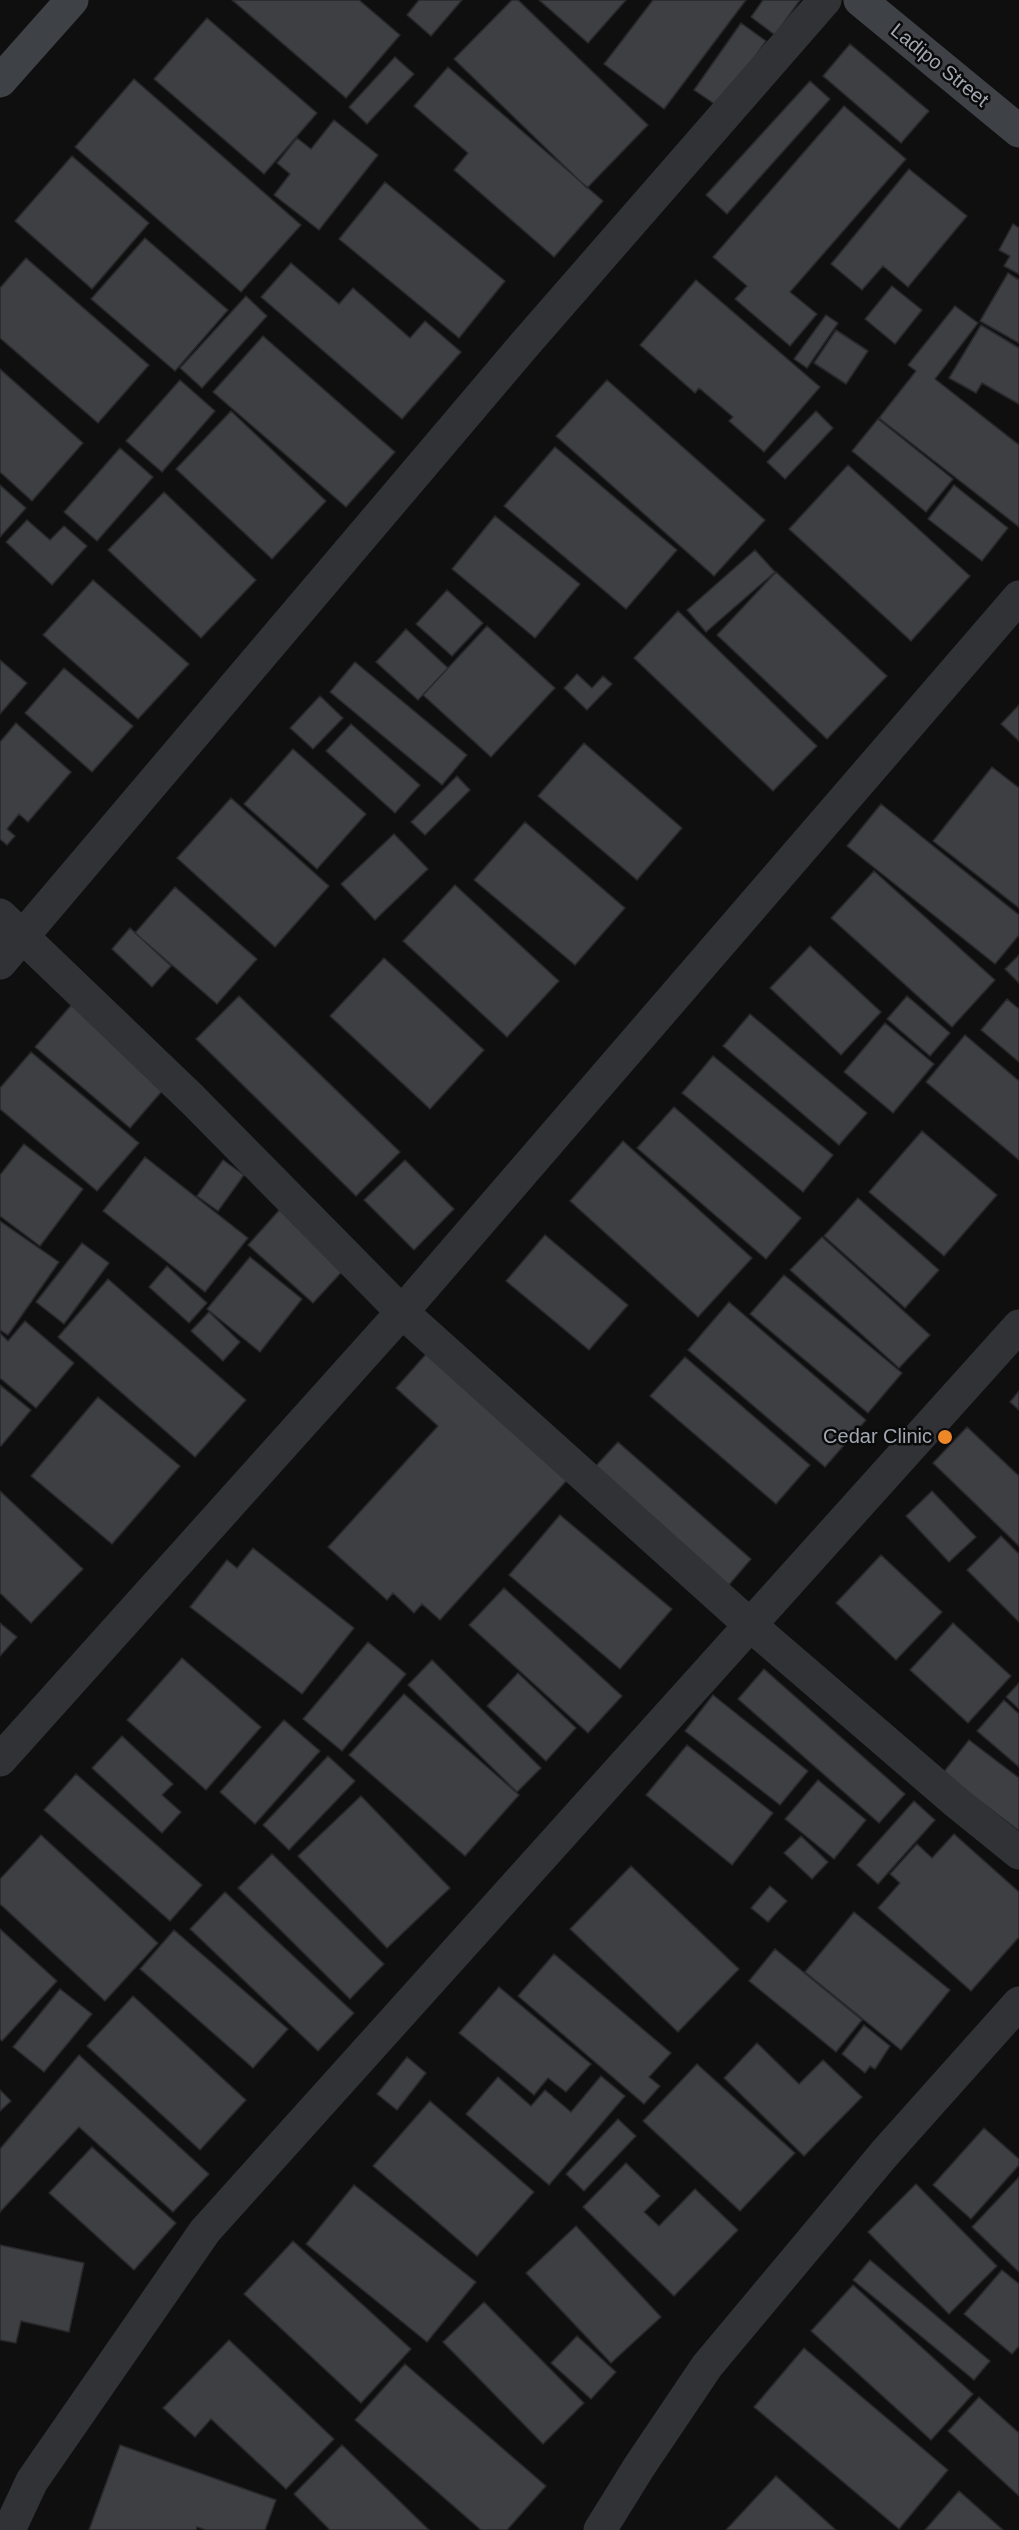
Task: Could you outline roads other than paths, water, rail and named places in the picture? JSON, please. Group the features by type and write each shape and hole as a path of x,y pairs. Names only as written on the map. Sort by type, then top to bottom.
{"main road":[{"path":"0,81 72,0"},
{"name":"Ladipo Street","path":"860,0 1019,131"}],"street":[{"path":"0,963 11,925 525,344 825,0"},
{"path":"0,1760 402,1312 1019,597"},
{"path":"11,925 192,1099 402,1312 749,1624 956,1802 1019,1853"},
{"path":"9,2530 32,2481 205,2231 1019,1326"},
{"path":"600,2530 639,2467 707,2367 885,2153 1019,2003"}],"place":[{"name":"Cedar Clinic","path":"945,1437"}]}
